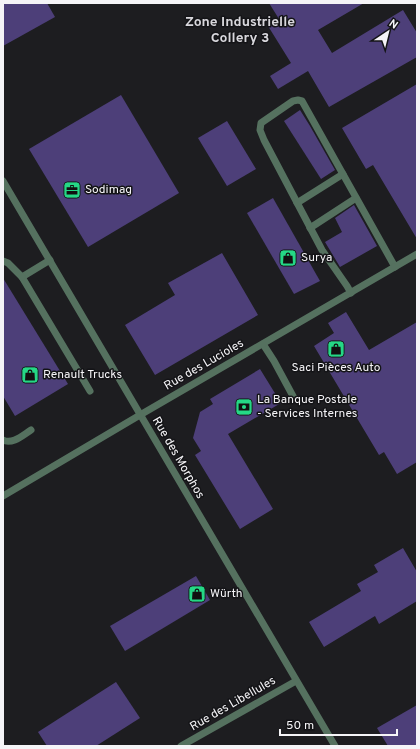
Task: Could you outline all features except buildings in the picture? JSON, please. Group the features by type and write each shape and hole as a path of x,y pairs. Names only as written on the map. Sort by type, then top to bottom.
{"lane":[{"path":"351,293 322,250 260,130 261,123 292,101 302,101 395,267"},
{"path":"297,203 343,174"},
{"name":"Rue des Morphos","path":"3,181 335,746"},
{"path":"310,228 356,198"},
{"name":"Rue des Lucioles","path":"3,496 417,254"},
{"path":"22,278 50,260"},
{"path":"3,261 8,263 22,278 90,392"},
{"path":"263,344 294,398"},
{"path":"3,440 6,442 14,441 31,430"},
{"name":"Rue des Libellules","path":"181,746 296,681"}],"place":[{"name":"Sodimag","path":"72,190"},
{"name":"Surya","path":"288,258"},
{"name":"Saci Pièces Auto","path":"336,349"},
{"name":"Renault Trucks","path":"30,375"},
{"name":"La Banque Postale - Services Internes","path":"244,407"},
{"name":"Würth","path":"197,594"}],"district":[{"name":"Zone Industrielle Collery 3","path":"240,30"}]}
